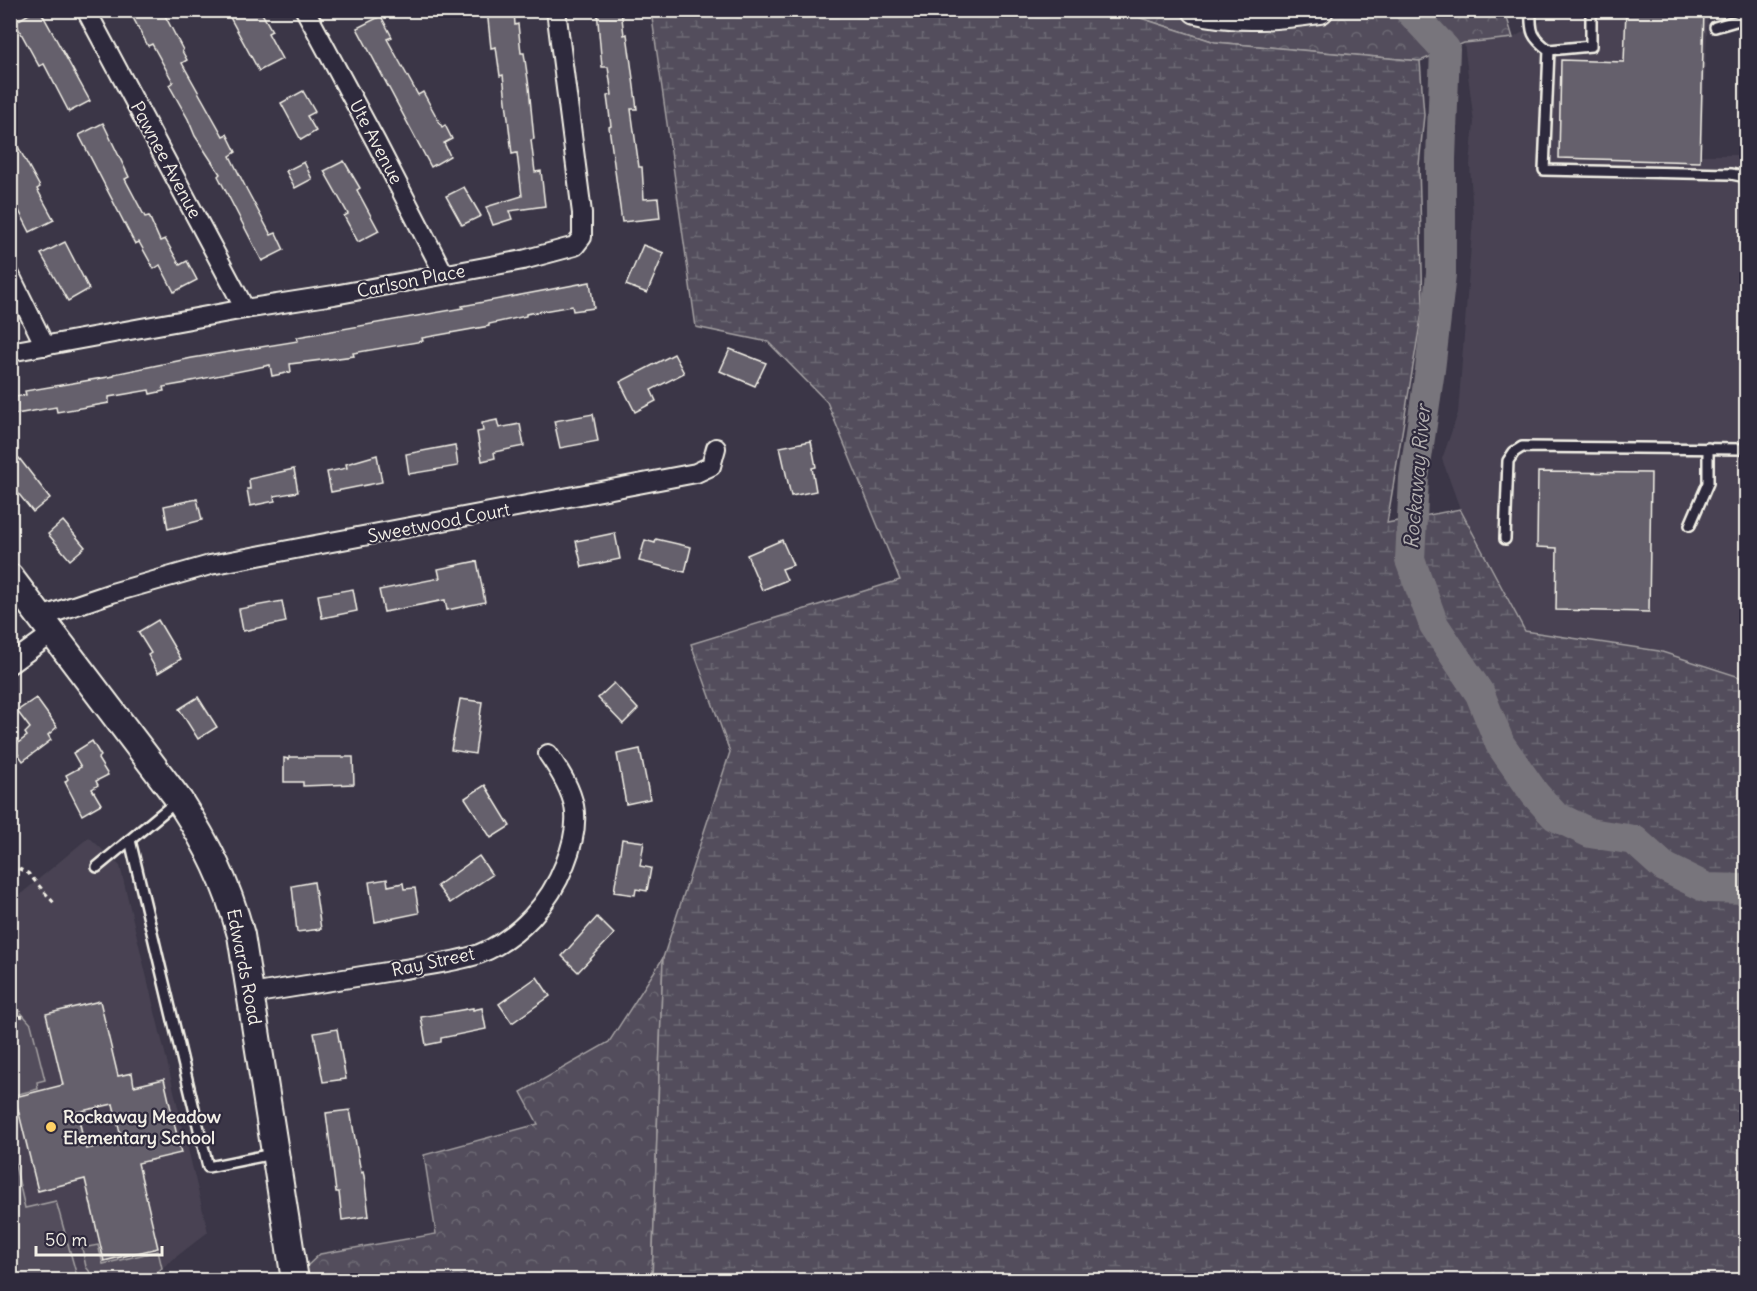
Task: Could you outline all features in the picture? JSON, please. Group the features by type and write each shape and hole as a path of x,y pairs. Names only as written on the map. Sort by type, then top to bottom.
{"street":[{"name":"Pawnee Avenue","path":"87,10 245,309"},
{"name":"Ute Avenue","path":"305,10 444,274"},
{"name":"Carlson Place","path":"10,352 334,295 533,257 574,246 582,237 582,213 556,10"},
{"path":"1196,10 1232,15 1267,16 1320,10"},
{"path":"10,275 45,346"},
{"name":"Sweetwood Court","path":"10,664 47,625 149,583 210,566 696,473 711,466 716,448"},
{"name":"Edwards Road","path":"10,577 179,800 216,863 232,902 241,935 251,994 295,1281"},
{"name":"Ray Street","path":"251,994 432,964 478,954 518,930 534,914 555,886 569,855 574,832 575,816 570,787 548,754"}],"lane":[{"path":"1531,10 1530,25 1534,39 1549,50 1591,46 1591,10"},
{"path":"1715,27 1746,18"},
{"path":"1549,50 1545,170 1731,174 1746,177"},
{"path":"1505,539 1508,461 1522,447 1746,449"},
{"path":"1690,525 1708,483 1708,448"},
{"path":"97,867 179,800"},
{"path":"130,840 208,1167 275,1154"}],"path":[{"path":"10,865 28,873 54,903"},
{"path":"10,1020 20,1016 24,1017"}],"shaded area":[{"path":"1557,11 1708,11 1701,155 1746,155 1746,679 1659,651 1525,630 1460,509 1442,459 1458,413 1473,219 1470,164 1474,123 1464,43 1513,38"},
{"path":"89,837 120,866 208,1232 150,1280 11,1280 10,903"}],"green space":[{"path":"651,11 1119,11 1215,42 1420,61 1424,115 1419,165 1423,306 1387,523 1460,509 1525,631 1659,651 1746,679 1746,1280 652,1280 663,958 730,752 691,644 900,580 827,402 768,342 696,327"},
{"path":"1119,11 1505,11 1513,38 1464,43 1420,61 1215,42"},
{"path":"663,958 652,1280 292,1280 320,1254 436,1234 424,1155 538,1124 521,1092 609,1042"},
{"path":"10,1000 31,1024 45,1080 37,1082 38,1089 11,1096"},
{"path":"11,1147 25,1208 56,1201 78,1280 11,1280"},
{"path":"98,1245 103,1264 158,1251 162,1268 150,1280 96,1280 86,1267 82,1248"}],"building":[{"path":"40,10 90,101 69,112 44,64 39,66 15,22"},
{"path":"129,10 162,10 187,60 182,63 223,136 227,134 236,152 230,156 271,235 276,233 284,250 262,261 218,176 220,174 195,136 169,85 173,82 152,44 148,46"},
{"path":"226,10 260,10 272,31 268,33 282,59 259,71"},
{"path":"487,10 514,10 515,25 518,24 521,53 524,53 529,87 535,172 541,171 545,206 509,211 512,219 493,225 486,207 522,196 517,153 512,154 503,75 500,76 496,47 491,48"},
{"path":"597,10 621,10 624,35 627,34 637,109 631,109 639,167 642,167 644,199 658,198 660,218 622,222 609,127 611,126 607,96 612,95 608,67 602,67"},
{"path":"1626,10 1704,10 1700,162 1559,158 1561,60 1624,62"},
{"path":"381,16 392,37 387,39 418,95 423,92 442,127 445,125 452,139 444,143 450,156 431,167 357,28"},
{"path":"303,91 315,112 307,116 316,131 301,140 281,103"},
{"path":"103,123 129,177 125,179 145,217 149,216 160,241 165,239 180,265 187,261 197,280 174,292 160,265 154,269 139,242 135,244 79,135"},
{"path":"10,132 40,187 37,189 54,220 30,232 15,203 10,206"},
{"path":"344,161 360,188 357,190 379,231 358,242 344,216 348,214 324,171"},
{"path":"304,162 312,179 295,188 286,171"},
{"path":"464,187 481,216 462,225 446,196"},
{"path":"65,242 89,289 68,301 41,254"},
{"path":"643,245 664,253 647,293 626,285"},
{"path":"590,282 594,308 573,311 572,306 526,314 526,316 489,324 489,326 422,338 423,341 353,353 354,356 290,364 291,372 272,376 270,365 163,387 164,391 150,394 149,390 109,397 109,403 57,412 56,407 10,415 10,398 26,395 25,391 114,376 114,374 192,358 298,341 297,337 463,308 462,306"},
{"path":"730,349 766,363 755,386 720,371"},
{"path":"674,354 684,373 651,390 656,401 635,412 620,382"},
{"path":"593,414 598,441 560,448 554,421"},
{"path":"497,420 499,428 520,424 524,446 494,452 495,458 482,461 477,432 483,431 482,423"},
{"path":"811,441 816,467 812,468 816,491 791,496 780,447"},
{"path":"455,445 458,466 409,474 406,454"},
{"path":"377,455 382,482 331,492 327,472 347,468 346,464"},
{"path":"19,458 50,498 33,512 10,483 10,465"},
{"path":"294,469 298,492 274,496 275,501 250,506 247,489 250,489 249,479"},
{"path":"1538,472 1651,473 1649,612 1556,610 1557,548 1537,547"},
{"path":"197,499 202,520 168,529 164,506"},
{"path":"63,521 85,547 70,560 48,534"},
{"path":"615,533 620,559 582,567 576,541"},
{"path":"656,539 691,547 685,572 639,561 645,540 655,543"},
{"path":"782,540 793,565 782,569 787,580 762,590 747,555"},
{"path":"477,561 485,602 447,610 445,600 384,612 379,590 440,578 438,569"},
{"path":"353,589 357,611 322,618 318,595"},
{"path":"282,601 286,622 243,631 239,609"},
{"path":"158,620 181,659 158,673 148,655 151,653 138,632"},
{"path":"614,683 638,709 623,724 598,698"},
{"path":"198,697 217,727 198,739 179,709"},
{"path":"36,698 57,727 48,735 51,740 23,761 13,747 27,736 25,733 30,728 17,711"},
{"path":"460,699 482,702 475,754 451,750"},
{"path":"92,741 101,756 98,759 108,775 96,781 98,785 92,789 101,804 82,815 65,782 68,779 66,775 81,767 73,753"},
{"path":"640,749 650,799 626,804 617,754"},
{"path":"289,757 353,757 354,784 303,786 303,782 284,782 284,758 289,759"},
{"path":"485,785 510,826 491,838 465,798"},
{"path":"622,839 644,842 640,866 651,868 647,891 636,889 635,895 614,892"},
{"path":"479,856 492,875 450,903 437,886"},
{"path":"387,879 388,886 403,883 404,889 415,888 419,913 375,922 369,882"},
{"path":"314,882 321,929 297,932 292,886"},
{"path":"597,917 614,934 578,972 562,956"},
{"path":"537,977 550,996 512,1023 499,1004"},
{"name":"Rockaway Meadow Elementary School","path":"100,1001 118,1076 132,1073 134,1086 164,1079 181,1153 138,1163 158,1248 104,1261 85,1179 38,1191 15,1097 63,1085 46,1014","holes":["113,1104 122,1141 86,1149 77,1112"]},
{"path":"473,1008 473,1010 482,1008 486,1029 441,1038 441,1042 426,1045 421,1017"},
{"path":"337,1029 346,1079 323,1082 314,1033"},
{"path":"350,1110 361,1173 363,1172 364,1176 369,1216 342,1220 326,1113"}],"waterway":[{"name":"Rockaway River","path":"1409,10 1445,49 1441,159 1441,274 1414,478 1410,560 1434,625 1480,694 1500,744 1535,794 1555,816 1590,833 1634,840 1664,867 1707,888 1746,889"}],"place":[{"name":"Rockaway Meadow Elementary School","path":"51,1127"}]}
